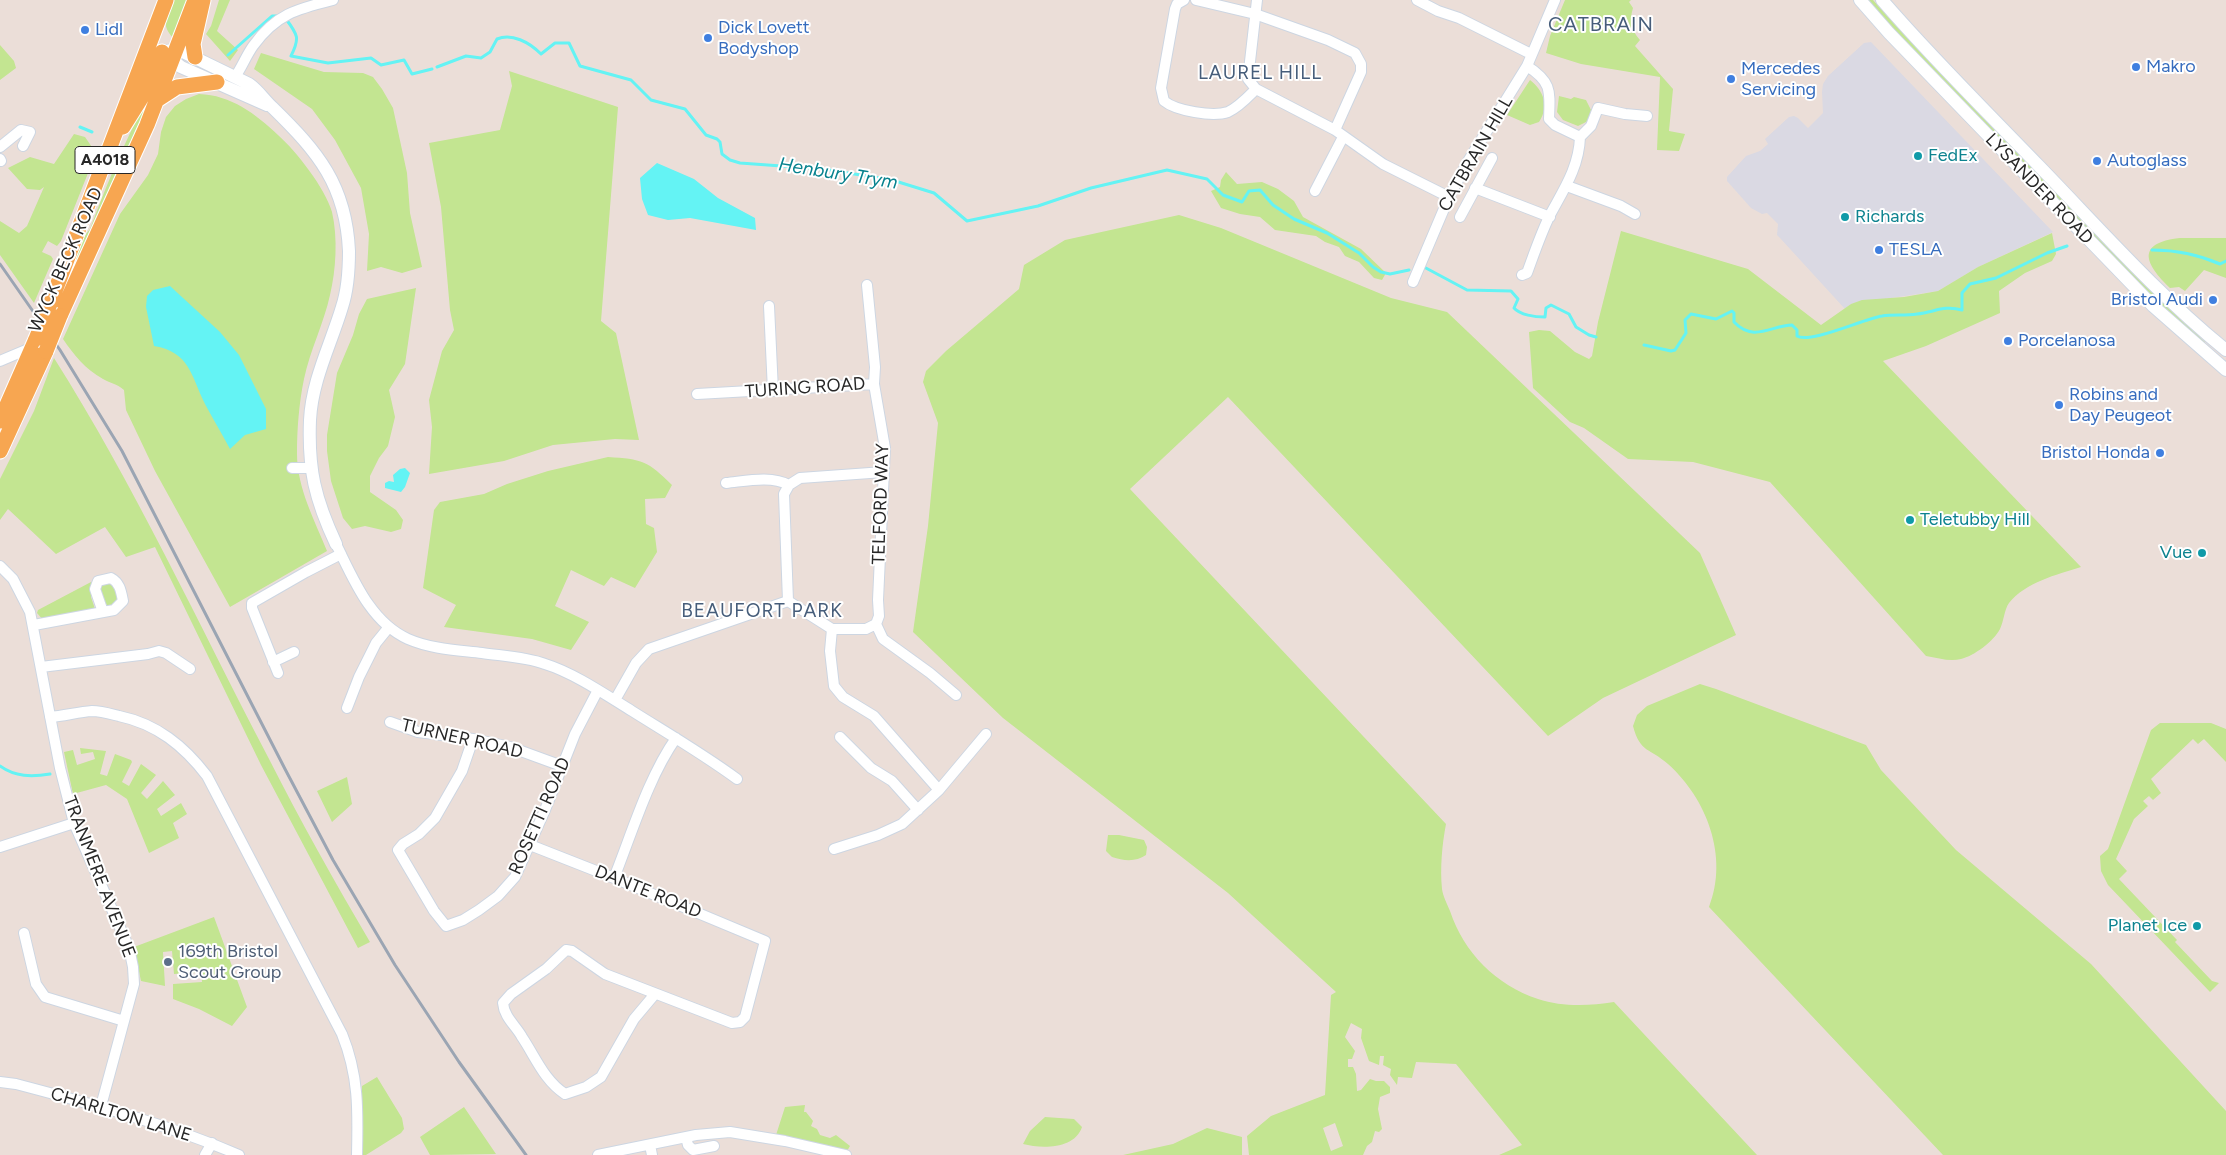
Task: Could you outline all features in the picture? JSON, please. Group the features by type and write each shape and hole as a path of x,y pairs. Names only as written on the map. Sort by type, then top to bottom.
{"main road":[{"name":"WYCK BECK ROAD","path":"0,451 38,346 50,304 166,0"},
{"name":"WYCK BECK ROAD","path":"0,421 38,346 60,316 157,100 171,54 194,0"},
{"path":"195,57 193,44 203,0"},
{"path":"111,145 171,54"},
{"path":"157,100 177,87 217,82"}],"street":[{"path":"235,77 256,42 279,18 333,0"},
{"path":"1184,0 1177,4 1175,9 1161,88 1164,101 1181,109 1219,114 1230,111 1247,99 1256,89"},
{"path":"1196,0 1255,14 1328,40 1352,51 1357,56 1361,68 1358,81 1335,130"},
{"path":"1257,0 1248,79 1256,89 1335,130 1383,164 1449,196"},
{"path":"1417,0 1438,11 1459,18 1532,54"},
{"name":"CATBRAIN HILL","path":"1413,282 1449,196 1467,163 1527,66 1555,0"},
{"name":"LYSANDER ROAD","path":"1860,0 1895,40 2153,306 2226,370"},
{"name":"LYSANDER ROAD","path":"1882,0 1946,71 2112,243 2177,308 2226,350"},
{"path":"150,42 171,54 195,57 258,90 306,141 330,176 339,195 348,238 347,286 314,393 310,419 311,468 314,489 357,587 389,627 406,638 445,649 546,664 615,700 737,779"},
{"path":"171,54 180,67 272,107"},
{"path":"1527,66 1546,80 1549,88 1549,119 1555,125 1580,137"},
{"path":"1522,275 1527,273 1550,217 1567,186 1580,155 1580,137 1591,126 1598,108 1625,114 1647,116"},
{"path":"0,147 21,130 30,132 22,146"},
{"path":"1315,191 1343,137"},
{"path":"1460,217 1492,158"},
{"path":"1567,186 1621,206 1635,214"},
{"path":"1475,188 1550,217"},
{"name":"TURING ROAD","path":"697,394 874,384 875,367 867,285"},
{"path":"769,306 773,391"},
{"path":"0,361 38,346"},
{"name":"TELFORD WAY","path":"874,384 885,448 878,600 879,616 876,624"},
{"path":"292,468 311,468"},
{"path":"788,601 784,494 789,485 800,478 884,472"},
{"path":"726,483 769,479 781,480 789,485"},
{"path":"278,673 252,608 252,603 299,576 339,549"},
{"name":"TRANMERE AVENUE","path":"0,566 21,592 34,625 60,768 74,822 131,957 134,984 101,1106"},
{"path":"788,601 832,629 866,629 876,624 883,639 930,673 956,695"},
{"path":"615,700 636,663 649,649 788,601"},
{"path":"34,625 103,612"},
{"path":"346,708 376,643 389,627"},
{"path":"832,629 830,651 834,686 843,698 874,716 939,790"},
{"path":"41,667 159,651 166,652 190,669"},
{"path":"274,662 294,652"},
{"name":"ROSETTI ROAD","path":"473,739 462,771 435,818 419,834 403,844 398,850 434,911 446,926 463,920 498,896 515,877 575,734 598,690"},
{"path":"50,718 94,711 130,718 161,732 194,758 206,776 348,1048 355,1076 358,1101 356,1155"},
{"name":"TURNER ROAD","path":"390,722 418,732 473,739 510,747 562,766"},
{"path":"834,849 878,835 902,824 939,790 986,734"},
{"path":"840,737 870,768 892,781 918,810"},
{"path":"614,878 653,782 668,750 676,738"},
{"path":"0,846 74,822"},
{"name":"DANTE ROAD","path":"530,845 765,941 745,1017 740,1022 732,1023 655,994"},
{"path":"24,933 36,984 46,997 124,1021"},
{"path":"566,950 572,951 605,974 655,994 634,1019 601,1077 586,1087 566,1094 556,1088 543,1074 503,1009 503,1003 506,998 546,969 566,950"},
{"name":"CHARLTON LANE","path":"0,1082 16,1084 101,1106 180,1131 239,1155"},
{"path":"598,1155 651,1150 686,1138 715,1132 739,1132 785,1140 846,1155"},
{"path":"686,1138 688,1145 693,1150 714,1146"},
{"path":"205,1155 212,1143"}],"shaded area":[{"path":"1871,42 2053,232 1978,267 1938,291 1851,304 1845,309 1777,235 1778,224 1767,213 1762,214 1751,208 1727,181 1727,177 1746,156 1760,151 1768,144 1765,139 1789,117 1794,116 1798,118 1808,128 1823,113 1823,84 1828,76 1864,43"}],"green space":[{"path":"174,0 189,0 173,38 167,28 166,20"},
{"path":"219,0 230,0 217,31 238,50 230,61 206,34 211,26"},
{"path":"1565,0 1631,0 1629,2 1633,8 1632,25 1640,40 1635,46 1673,89 1669,131 1685,134 1679,151 1657,150 1660,77 1581,64 1546,53 1550,36"},
{"path":"1867,0 1873,0 2116,255 2205,342 2202,345 2182,327 1902,39"},
{"path":"0,45 14,61 16,68 0,80"},
{"path":"261,53 324,72 363,73 373,77 393,108 407,173 410,213 422,267 402,273 381,267 367,271 369,234 361,188 335,140 312,109 254,69"},
{"path":"509,71 618,107 601,321 616,333 639,440 615,439 553,445 504,461 429,474 432,427 429,400 442,351 454,330 450,310 441,207 429,143 500,130 512,86"},
{"path":"162,76 78,260 73,258 82,239 90,229 113,170 140,113"},
{"path":"1530,80 1535,84 1544,99 1544,110 1539,122 1530,125 1507,115"},
{"path":"199,94 222,98 242,107 270,127 285,142 302,161 323,192 332,212 335,232 336,254 332,285 304,379 297,445 298,467 303,492 327,551 230,607 155,471 126,410 124,390 103,379 85,366 63,339 120,214 148,175 158,154 161,132 166,117 175,106"},
{"path":"1559,96 1586,100 1591,110 1588,121 1578,126 1563,120 1557,112"},
{"path":"74,134 85,137 96,153 61,241 57,246 48,241 42,252 53,259 34,303 0,255 0,221 19,233 27,226 44,187 40,190 27,189 8,168 30,157 54,164"},
{"path":"1226,172 1237,184 1262,182 1278,189 1294,201 1303,217 1361,249 1386,273 1382,280 1374,278 1359,262 1345,256 1339,247 1325,242 1316,236 1275,230 1260,217 1240,214 1221,208 1211,191 1220,187 1221,180"},
{"path":"1179,215 1221,228 1391,298 1447,312 1700,553 1736,635 1603,698 1548,736 1228,397 1130,489 1446,824 1441,873 1445,900 1464,940 1484,966 1495,976 1523,993 1547,1002 1576,1005 1614,1002 1757,1155 1499,1155 1522,1145 1456,1064 1416,1062 1412,1078 1398,1077 1397,1085 1390,1075 1391,1069 1383,1065 1384,1056 1380,1056 1379,1065 1369,1061 1361,1038 1362,1029 1351,1023 1345,1037 1355,1051 1352,1059 1348,1059 1348,1067 1353,1067 1356,1074 1357,1091 1361,1090 1370,1079 1384,1081 1390,1087 1390,1093 1380,1097 1378,1109 1382,1129 1379,1132 1375,1131 1372,1142 1367,1146 1363,1155 1249,1155 1247,1136 1271,1116 1325,1095 1331,995 1336,992 1228,893 1003,718 913,632 928,526 938,423 923,382 926,371 946,351 1019,289 1024,265 1065,240","holes":["1335,1123 1343,1146 1331,1151 1323,1128"]},
{"path":"1621,231 1748,269 1821,325 1851,304 1862,300 1904,297 1938,291 1978,267 2052,233 2056,254 2052,261 2025,273 1999,291 2000,313 1926,346 1883,361 2081,567 2033,584 2016,596 2007,606 1997,634 1972,655 1953,660 1926,656 1770,482 1693,462 1628,459 1584,428 1570,422 1533,388 1529,332 1539,330 1550,331 1575,352 1589,359 1592,356 1598,322"},
{"path":"2180,238 2226,238 2226,278 2204,270 2185,291 2179,287 2170,288 2150,263 2150,250 2166,241"},
{"path":"416,288 405,364 389,390 395,417 388,446 379,458 370,476 370,492 396,510 403,520 401,529 391,532 365,526 352,529 343,518 331,481 327,451 327,435 337,373 353,335 359,314 367,299"},
{"path":"54,358 84,406 139,505 292,804 370,942 358,948 261,765 155,547 126,557 105,527 56,554 8,509 0,520 0,479 34,411"},
{"path":"608,457 637,460 644,463 657,471 672,485 665,498 645,499 646,524 654,528 657,552 635,588 611,577 604,586 571,570 555,606 589,622 571,650 532,639 444,627 456,605 423,588 434,510 440,502 484,494 507,484 548,471"},
{"path":"91,582 91,597 95,609 44,621 37,613 38,610"},
{"path":"108,582 113,585 118,599 116,604 110,606 105,604 99,590 102,584"},
{"path":"1700,684 1866,745 1881,770 1956,850 2091,964 2226,1111 2226,1155 1943,1155 1709,907 1715,888 1717,868 1711,830 1694,794 1682,778 1662,759 1642,746 1633,726 1637,715 1647,706"},
{"path":"2160,723 2211,723 2226,729 2226,762 2204,739 2198,744 2193,739 2151,779 2161,793 2153,800 2149,796 2143,801 2148,806 2134,819 2116,859 2127,871 2119,879 2177,940 2175,942 2212,981 2219,983 2210,992 2108,885 2101,871 2100,856 2108,849 2151,730"},
{"path":"80,748 106,751 100,774 107,776 115,754 131,760 132,762 122,782 129,786 141,764 156,775 141,793 147,799 163,781 175,795 157,809 161,816 181,803 187,814 173,823 179,838 149,853 127,799 106,785 73,794 64,752 73,750 77,765 95,759 93,752 81,754"},
{"path":"347,777 352,804 332,822 317,791"},
{"path":"1108,835 1119,835 1144,840 1147,847 1146,855 1130,860 1112,857 1106,851"},
{"path":"214,917 247,1007 232,1026 199,1009 173,999 173,984 202,982 201,972 174,974 172,951 163,952 165,986 141,981 134,947"},
{"path":"377,1077 402,1118 404,1129 401,1133 366,1155 362,1155 362,1086"},
{"path":"805,1105 804,1112 813,1121 811,1126 817,1129 820,1135 830,1138 836,1135 850,1146 847,1151 776,1135 785,1107"},
{"path":"464,1107 496,1154 430,1155 420,1137"},
{"path":"1045,1117 1074,1119 1082,1127 1072,1140 1057,1146 1039,1147 1023,1144 1030,1131"},
{"path":"1207,1128 1242,1137 1242,1155 1123,1155 1173,1144"}],"water":[{"path":"657,163 694,179 718,198 755,218 756,230 690,218 668,220 648,215 642,199 640,178"},
{"path":"170,286 220,332 239,355 266,409 266,429 245,435 230,449 205,404 188,367 175,354 154,346 146,307 147,296 153,290"},
{"path":"405,468 410,473 401,492 385,488 385,483 389,481 394,482 393,475 400,469"}],"waterway":[{"path":"228,55 272,16 278,16"},
{"name":"Henbury Trym","path":"286,19 293,29 297,41 291,56 328,63 371,58 381,65 404,60 412,74 432,69"},
{"name":"Henbury Trym","path":"437,67 466,56 481,58 490,52 497,39 503,37 520,40 541,54 555,43 569,43 580,66 631,80 651,100 685,109 706,135 720,142 722,154 730,160 740,163 823,169 892,180 934,193 967,221 1038,206 1091,188 1167,170 1207,179 1223,195 1242,202 1249,191 1260,190 1273,205 1294,219 1327,233 1359,253 1381,272 1390,274 1409,270"},
{"path":"80,127 92,132"},
{"path":"1644,345 1671,351 1675,350 1686,333 1685,320 1691,314 1716,319 1732,311 1734,313 1734,322 1741,328 1756,332 1792,325 1797,330 1797,336 1804,338 1825,334 1882,316 1913,315 1945,309 1962,310 1962,293 1970,284 1996,278 2047,253 2067,246"},
{"path":"2152,250 2187,253 2220,264 2226,261"},
{"path":"1424,267 1467,290 1511,291 1518,299 1514,308 1524,314 1545,317 1546,308 1551,305 1569,314 1576,327 1596,337"},
{"path":"0,766 6,770 24,775 50,774"}],"railway":[{"path":"0,264 60,350 122,451 333,860 395,965 459,1062 526,1155"}],"place":[{"name":"Lidl","path":"85,30"},
{"name":"Dick Lovett Bodyshop","path":"708,38"},
{"name":"Makro","path":"2136,67"},
{"name":"Mercedes Servicing","path":"1731,79"},
{"name":"FedEx","path":"1918,156"},
{"name":"Autoglass","path":"2097,161"},
{"name":"Richards","path":"1845,217"},
{"name":"TESLA","path":"1879,250"},
{"name":"Bristol Audi","path":"2213,300"},
{"name":"Porcelanosa","path":"2008,341"},
{"name":"Robins and Day Peugeot","path":"2059,405"},
{"name":"Bristol Honda","path":"2160,453"},
{"name":"Teletubby Hill","path":"1910,520"},
{"name":"Vue","path":"2202,553"},
{"name":"Planet Ice","path":"2197,926"},
{"name":"169th Bristol Scout Group","path":"168,962"}],"district":[{"name":"CATBRAIN","path":"1601,25"},
{"name":"LAUREL HILL","path":"1260,73"},
{"name":"BEAUFORT PARK","path":"762,611"}]}
